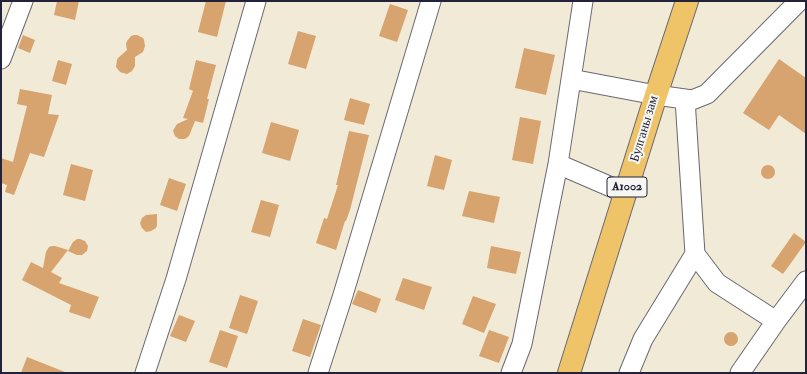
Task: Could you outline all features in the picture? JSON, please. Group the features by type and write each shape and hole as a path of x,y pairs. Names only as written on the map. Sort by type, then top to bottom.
{"highway":[{"name":"Булганы зам","path":"569,373 687,1"}],"street":[{"path":"1,59 23,1"},
{"path":"145,373 176,278 256,1"},
{"path":"318,373 431,1"},
{"path":"511,373 522,344 558,164 583,1"},
{"path":"572,79 656,95 692,100 707,94 799,1"},
{"path":"685,99 695,254 717,283 776,321"},
{"path":"558,164 625,193"},
{"path":"629,373 643,339 695,254"},
{"path":"740,373 806,281"}],"building":[{"path":"57,1 79,1 75,20 54,15"},
{"path":"206,1 226,1 217,37 198,32"},
{"path":"390,4 408,10 397,42 379,36"},
{"path":"298,31 316,36 306,69 288,64"},
{"path":"23,35 35,40 30,53 18,48"},
{"path":"134,35 143,38 145,46 143,52 135,57 135,66 132,71 127,74 120,72 116,67 117,60 127,50 127,41"},
{"path":"524,48 555,55 546,95 515,88"},
{"path":"779,59 806,78 806,134 779,115 769,130 743,113"},
{"path":"58,60 72,64 66,85 52,81"},
{"path":"196,60 216,65 207,99 209,99 203,123 195,121 189,136 185,139 179,139 175,136 173,131 177,124 188,119 183,118 193,91 189,89"},
{"path":"20,89 52,95 48,114 59,115 44,157 30,153 14,195 5,192 7,185 1,183 1,158 13,162 27,106 17,104"},
{"path":"350,98 370,104 364,125 344,120"},
{"path":"520,117 541,121 533,164 512,160"},
{"path":"271,122 299,130 290,161 262,153"},
{"path":"349,131 369,135 350,210 336,250 316,243 324,218 327,219 338,185 336,185"},
{"path":"435,155 452,160 444,190 427,186"},
{"path":"71,164 93,170 85,201 63,195"},
{"path":"765,165 771,165 775,169 775,175 771,179 765,179 761,175 761,169"},
{"path":"169,178 186,184 177,211 160,205"},
{"path":"469,191 500,197 494,223 462,216"},
{"path":"261,200 279,205 270,237 251,232"},
{"path":"157,214 156,228 146,232 140,223 142,218 146,215"},
{"path":"794,233 806,242 783,274 771,266"},
{"path":"77,239 85,241 88,246 87,251 82,255 77,255 68,251 73,242"},
{"path":"52,246 68,250 51,272 62,278 59,283 99,297 90,319 69,312 71,305 22,280 31,262 43,268 46,252 49,247"},
{"path":"491,246 521,252 516,274 487,268"},
{"path":"403,278 432,287 424,310 395,300"},
{"path":"358,290 381,299 376,313 352,304"},
{"path":"240,295 258,301 247,334 229,328"},
{"path":"473,296 496,304 484,333 462,324"},
{"path":"179,315 195,321 186,342 170,336"},
{"path":"303,319 321,325 310,357 292,351"},
{"path":"220,330 238,336 227,368 209,362"},
{"path":"489,330 509,337 499,363 479,356"},
{"path":"728,332 734,332 738,336 738,342 734,346 728,346 724,342 724,336"},
{"path":"27,357 65,372 65,373 21,373"}]}
